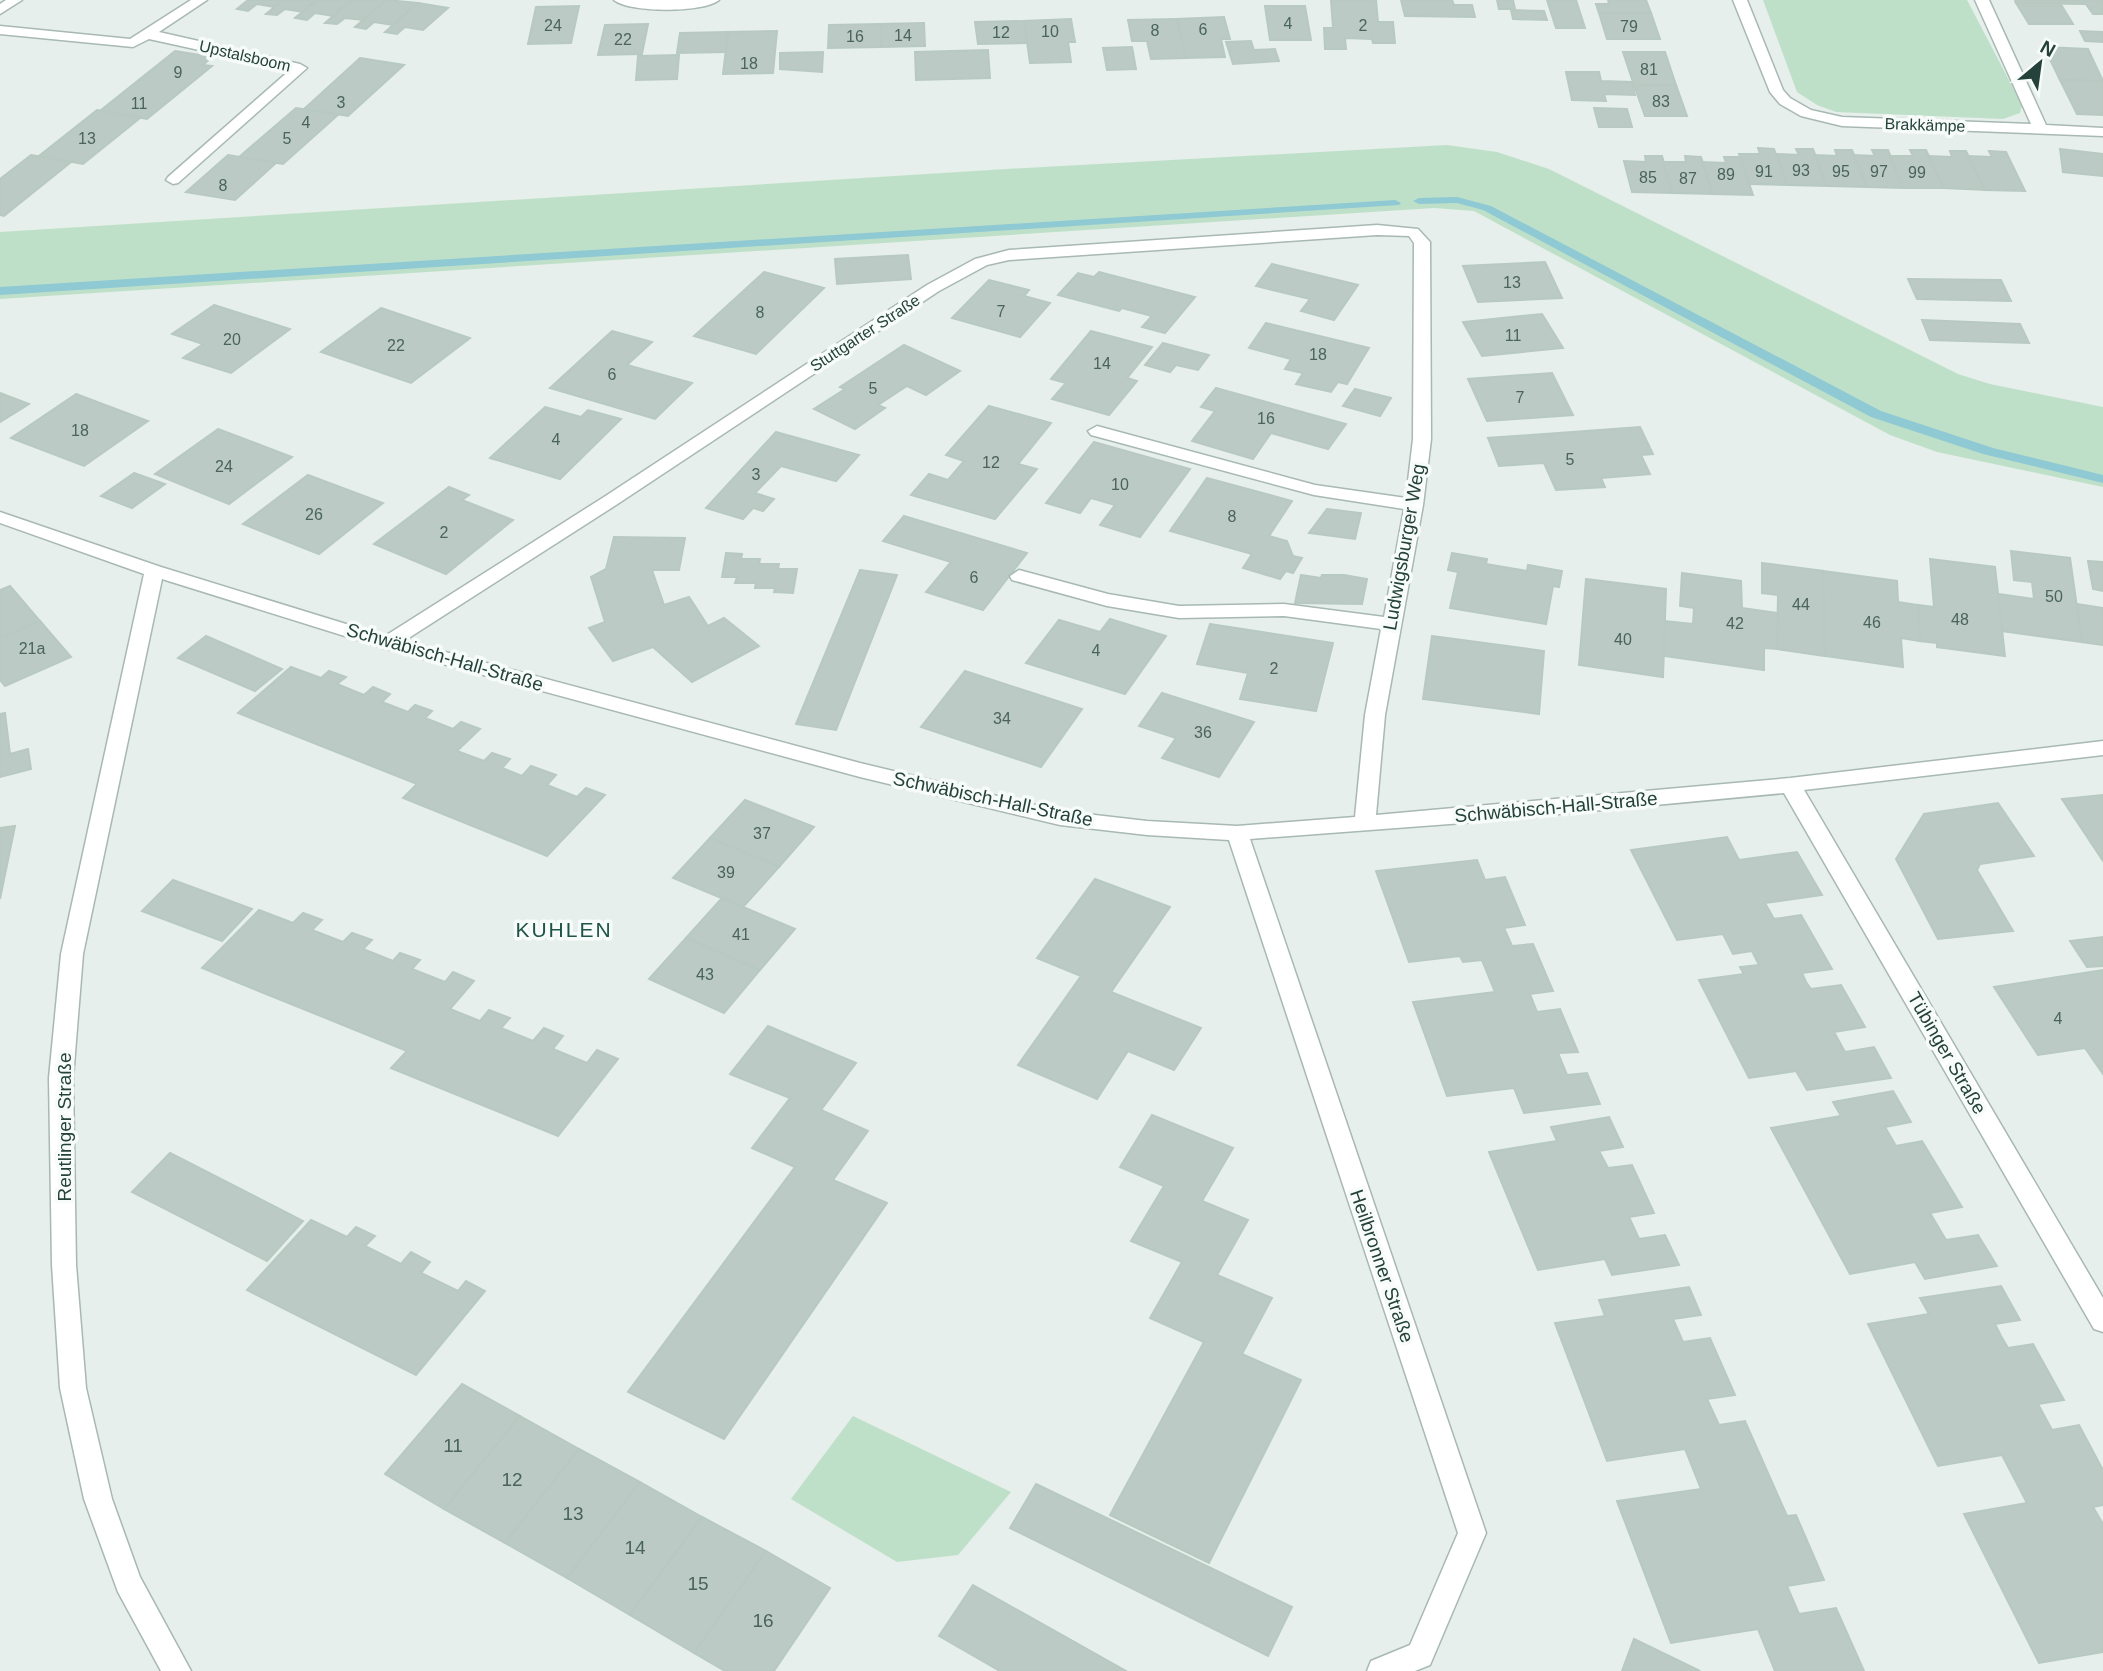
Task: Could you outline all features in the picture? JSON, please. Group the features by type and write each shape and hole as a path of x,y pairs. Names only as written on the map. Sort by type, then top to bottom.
{"street":[{"path":"0,10 15,0"},
{"name":"Upstalsboom","path":"0,30 133,43 200,0"},
{"path":"621,0 636,5 712,0"},
{"name":"Brakkämpe","path":"1741,0 1758,39 1772,84 1780,96 1807,113 1854,123 2103,132"},
{"path":"1982,0 2005,46 2040,129"},
{"name":"Upstalsboom","path":"147,34 300,68 173,180"},
{"name":"Stuttgarter Straße","path":"387,643 933,288 981,262 1009,255 1377,230 1413,232"},
{"name":"Ludwigsburger Weg","path":"1365,823 1375,715 1414,505 1422,439 1422,242 1413,232"},
{"path":"1097,431 1314,490 1414,505"},
{"name":"Schwäbisch-Hall-Straße","path":"0,517 154,571 387,643 848,767 1060,818 1147,828 1237,833 1463,816 1790,785 2103,748"},
{"name":"Reutlinger Straße","path":"154,571 72,954 61,1078 64,1265 73,1388 98,1499 128,1583 177,1671"},
{"path":"1019,576 1107,600 1179,612 1284,611 1390,624"},
{"name":"Tübinger Straße","path":"1790,785 2103,1321"},
{"name":"Heilbronner Straße","path":"1237,833 1472,1534 1420,1655 1381,1671"}],"green space":[{"path":"1763,0 1967,0 2022,105 2020,113 2003,119 1836,112 1817,105 1797,92"},
{"path":"1447,145 1497,152 1549,169 1958,374 1990,384 2103,407 2103,487 1937,452 1890,435 1474,211 1434,208 0,299 0,232 1006,169"},
{"path":"853,1416 1011,1492 958,1555 897,1562 791,1499"}],"building":[{"path":"248,0 283,0 274,7 257,4 248,11 237,9"},
{"path":"283,0 317,0 303,12 285,9 277,15 266,14"},
{"path":"317,0 352,0 333,16 315,13 307,20 295,18"},
{"path":"352,0 387,0 363,20 345,18 337,24 325,23"},
{"path":"387,0 418,3 393,25 374,22 366,29 355,27"},
{"path":"1331,0 1376,0 1378,22 1393,22 1395,43 1373,43 1372,39 1345,38 1346,49 1325,49 1324,28 1333,28"},
{"path":"1401,0 1452,0 1454,5 1472,5 1475,17 1405,16"},
{"path":"1497,0 1513,0 1515,9 1499,9"},
{"path":"1547,0 1576,0 1585,28 1556,28"},
{"path":"1608,0 1646,0 1651,13 1599,13 1596,4 1609,4"},
{"path":"2015,0 2082,0 2084,4 2016,3"},
{"path":"2083,0 2103,0 2103,14 2093,14"},
{"path":"418,3 448,8 423,30 405,27 397,34 385,32"},
{"path":"2016,3 2060,3 2073,24 2029,24"},
{"path":"579,6 571,43 528,44 536,7"},
{"path":"1265,6 1305,6 1311,40 1270,40"},
{"path":"1511,10 1544,11 1547,20 1513,19"},
{"path":"1599,13 1651,13 1660,39 1607,39"},
{"path":"1224,17 1230,39 1221,39 1225,57 1186,58 1177,19"},
{"path":"1071,19 1075,42 1068,42 1071,62 1030,63 1024,21"},
{"path":"1177,19 1186,58 1151,59 1147,41 1132,41 1128,20"},
{"path":"1024,21 1027,43 978,44 975,22"},
{"path":"924,23 925,46 881,47 881,24"},
{"path":"648,24 642,54 598,55 605,25"},
{"path":"881,24 881,47 828,48 829,25"},
{"path":"777,31 773,73 723,74 728,32"},
{"path":"2080,31 2103,32 2103,42 2085,41"},
{"path":"728,32 726,52 677,53 680,33"},
{"path":"1251,41 1254,50 1275,49 1279,61 1233,64 1226,42"},
{"path":"1132,47 1136,69 1107,70 1103,48"},
{"path":"2044,47 2088,49 2103,81 2060,80"},
{"path":"988,50 990,78 916,80 915,52"},
{"path":"175,51 212,57 203,65 212,66 147,119 100,111"},
{"path":"823,52 822,72 780,69 780,53"},
{"path":"1623,52 1665,52 1676,85 1634,85"},
{"path":"679,55 677,79 636,80 638,56"},
{"path":"360,58 404,65 348,116 304,109"},
{"path":"1566,72 1599,72 1601,81 1632,82 1635,95 1604,94 1606,101 1572,100"},
{"path":"2060,80 2103,81 2103,115 2077,114"},
{"path":"1634,85 1676,85 1687,116 1645,116"},
{"path":"296,108 338,115 283,164 239,157"},
{"path":"1594,108 1627,109 1632,127 1599,127"},
{"path":"97,110 140,118 83,164 39,156"},
{"path":"1758,148 1774,149 1787,185 1749,184 1739,154 1760,154"},
{"path":"1796,149 1813,149 1827,186 1787,185 1777,154 1799,155"},
{"path":"2060,149 2103,154 2103,176 2063,172"},
{"path":"1835,150 1852,150 1867,187 1827,186 1815,155 1837,156"},
{"path":"1872,150 1888,150 1904,188 1867,187 1854,155 1875,156"},
{"path":"1910,150 1926,150 1944,188 1904,188 1890,156 1913,156"},
{"path":"1950,151 1966,151 1985,190 1944,188 1929,156 1952,157"},
{"path":"1989,151 2006,152 2025,191 1985,190 1969,156 1992,157"},
{"path":"31,155 71,162 4,216 0,215 0,179"},
{"path":"228,155 276,163 235,200 186,192"},
{"path":"1645,156 1662,156 1673,193 1632,192 1624,161 1646,162"},
{"path":"1685,156 1701,157 1713,194 1673,193 1663,162 1686,162"},
{"path":"1724,157 1740,157 1753,195 1713,194 1703,162 1726,163"},
{"path":"908,255 911,279 837,284 835,259"},
{"path":"1545,262 1562,298 1478,302 1463,266"},
{"path":"1272,264 1358,285 1334,320 1301,311 1310,299 1256,286"},
{"path":"764,272 824,288 756,354 694,336"},
{"path":"1099,272 1195,297 1165,333 1142,327 1152,316 1122,308 1119,311 1058,295 1078,273 1094,277"},
{"path":"1908,279 2001,280 2011,301 1917,299"},
{"path":"989,280 1029,290 1024,296 1050,303 1020,337 952,318"},
{"path":"214,305 290,329 231,373 183,358 203,344 172,334"},
{"path":"381,308 470,338 411,383 321,352"},
{"path":"1542,314 1563,348 1482,356 1463,322"},
{"path":"1922,320 2020,324 2029,343 1930,340"},
{"path":"1266,323 1369,348 1347,384 1338,382 1331,392 1296,384 1303,373 1285,369 1291,359 1249,348"},
{"path":"612,331 652,342 627,365 692,383 655,419 550,388"},
{"path":"1091,331 1152,347 1127,378 1137,381 1109,415 1052,399 1066,383 1051,379"},
{"path":"1163,343 1209,355 1198,370 1176,365 1170,372 1145,365"},
{"path":"904,345 960,371 926,395 907,386 878,405 885,408 855,429 814,409 845,389 840,387"},
{"path":"1552,373 1573,415 1487,421 1468,379"},
{"path":"1216,388 1346,424 1328,449 1271,433 1253,459 1192,441 1215,411 1201,407"},
{"path":"1355,389 1391,398 1380,416 1343,406"},
{"path":"0,393 29,404 0,422"},
{"path":"76,394 148,421 84,466 11,438"},
{"path":"989,406 1051,423 1018,464 1037,469 995,519 911,495 929,474 948,480 964,461 946,455"},
{"path":"545,407 581,417 588,410 621,419 560,479 490,458"},
{"path":"1640,427 1653,454 1641,455 1650,474 1601,478 1605,487 1556,490 1544,463 1499,466 1488,438"},
{"path":"218,429 292,457 229,504 155,474"},
{"path":"776,432 859,455 836,481 781,466 755,493 774,499 763,511 753,508 743,519 706,508"},
{"path":"1094,442 1190,469 1140,537 1100,525 1115,505 1091,498 1080,513 1046,503"},
{"path":"134,473 165,484 132,508 101,496"},
{"path":"308,475 383,503 319,554 243,524"},
{"path":"1207,478 1292,501 1269,536 1287,541 1293,556 1302,558 1293,573 1286,571 1280,579 1243,568 1252,554 1170,531"},
{"path":"449,487 469,495 462,500 513,520 446,574 374,544"},
{"path":"1327,509 1361,513 1355,539 1309,533"},
{"path":"904,516 1027,553 983,610 926,592 951,562 883,541"},
{"path":"614,537 685,538 679,570 652,570 664,605 689,597 708,626 724,618 759,646 692,682 653,647 613,661 589,628 605,622 591,577 606,569"},
{"path":"2011,551 2070,558 2082,642 2002,631 1998,594 2034,599 2032,582 2014,580"},
{"path":"726,553 742,554 741,559 760,559 759,564 779,564 778,569 797,569 793,593 774,592 775,588 755,588 756,583 735,583 737,577 722,577"},
{"path":"1452,553 1487,559 1486,564 1527,571 1528,565 1562,571 1559,587 1553,586 1546,624 1450,608 1458,572 1448,570"},
{"path":"1930,559 1995,567 2005,656 1937,647 1937,643 1920,641 1918,605 1934,607"},
{"path":"2088,561 2103,562 2103,591 2093,589"},
{"path":"1762,563 1823,571 1825,656 1777,649 1778,595 1762,593"},
{"path":"860,570 897,575 836,730 796,724"},
{"path":"1823,571 1897,581 1898,602 1918,605 1920,641 1901,638 1903,667 1825,656"},
{"path":"1682,573 1741,581 1742,608 1778,613 1777,649 1764,648 1764,670 1664,656 1665,621 1693,624 1694,608 1680,606"},
{"path":"1301,575 1321,578 1322,575 1344,575 1367,579 1362,604 1295,603"},
{"path":"1586,579 1666,589 1663,677 1579,665"},
{"path":"10,586 40,621 0,638 0,590"},
{"path":"2077,604 2103,608 2103,645 2082,642"},
{"path":"1110,619 1166,636 1125,694 1026,663 1059,620 1100,632"},
{"path":"40,621 71,657 5,686 0,680 0,638"},
{"path":"1210,624 1333,643 1316,711 1240,699 1248,673 1197,664"},
{"path":"206,636 282,669 255,691 178,658"},
{"path":"1432,636 1544,651 1539,714 1423,699"},
{"path":"291,667 321,678 329,671 346,677 337,684 364,695 373,687 390,694 382,702 408,712 415,705 432,711 425,718 453,729 461,722 480,729 457,751 484,761 492,753 510,759 502,768 522,776 531,766 556,775 547,785 577,797 586,788 605,795 547,856 403,798 417,784 238,713"},
{"path":"965,671 1082,709 1041,767 921,727"},
{"path":"1162,693 1254,722 1219,777 1162,758 1176,738 1139,726"},
{"path":"5,713 10,754 28,749 31,769 0,777 0,714"},
{"path":"2103,795 2103,861 2062,799"},
{"path":"745,800 814,827 779,867 710,838"},
{"path":"1998,803 2034,856 1980,864 1977,870 2013,931 1938,939 1896,859 1924,814"},
{"path":"15,826 0,899 0,828"},
{"path":"1727,837 1739,860 1797,852 1822,895 1765,903 1774,919 1801,915 1832,969 1802,973 1806,982 1811,989 1841,985 1865,1027 1834,1032 1845,1052 1874,1047 1891,1078 1807,1090 1796,1071 1749,1078 1699,980 1744,974 1740,967 1759,965 1752,951 1733,954 1723,934 1677,940 1631,850"},
{"path":"710,838 779,867 743,907 673,878"},
{"path":"1477,860 1485,880 1505,877 1525,925 1504,928 1512,946 1533,944 1553,991 1530,994 1537,1012 1560,1009 1578,1052 1558,1053 1567,1075 1587,1073 1600,1104 1524,1113 1514,1088 1447,1096 1413,1002 1495,992 1482,960 1463,962 1460,956 1409,962 1376,871"},
{"path":"1095,879 1170,907 1111,992 1201,1028 1174,1070 1128,1051 1097,1099 1018,1065 1081,976 1037,958"},
{"path":"173,880 252,909 222,941 142,911"},
{"path":"722,898 795,929 760,970 686,938"},
{"path":"259,910 293,923 303,913 322,920 312,930 343,942 352,933 372,940 363,949 393,961 400,953 420,960 412,969 445,982 453,972 474,981 450,1009 480,1021 489,1010 510,1018 501,1028 533,1041 544,1028 563,1036 553,1049 587,1063 597,1050 618,1059 558,1136 391,1068 407,1051 202,968"},
{"path":"2103,937 2103,966 2087,967 2070,941"},
{"path":"686,938 760,970 724,1013 649,979"},
{"path":"2103,970 2103,1074 2085,1048 2038,1055 1994,987"},
{"path":"768,1026 856,1063 821,1110 868,1131 833,1180 887,1203 724,1439 628,1392 795,1167 752,1148 790,1098 730,1074"},
{"path":"1893,1091 1911,1122 1885,1127 1896,1146 1922,1141 1962,1207 1930,1213 1946,1240 1978,1235 1997,1266 1925,1279 1915,1262 1850,1274 1771,1128 1841,1116 1833,1102"},
{"path":"1152,1115 1233,1148 1202,1201 1248,1220 1217,1275 1272,1298 1242,1354 1301,1380 1209,1563 1110,1515 1204,1342 1150,1318 1182,1262 1131,1241 1164,1186 1120,1167"},
{"path":"1609,1117 1623,1147 1599,1151 1608,1168 1632,1165 1654,1213 1629,1217 1639,1239 1665,1235 1679,1265 1612,1275 1605,1259 1538,1270 1489,1152 1557,1141 1551,1127"},
{"path":"170,1153 303,1221 267,1261 132,1192"},
{"path":"311,1220 347,1237 356,1227 375,1236 365,1246 401,1264 411,1252 430,1262 421,1273 458,1291 466,1281 485,1291 416,1375 247,1290"},
{"path":"2001,1286 2020,1320 1995,1324 2001,1336 2008,1348 2033,1344 2064,1400 2038,1404 2052,1430 2079,1425 2103,1470 2103,1505 2093,1507 2103,1524 2103,1652 2039,1663 1964,1514 2027,1503 2002,1455 1938,1466 1868,1324 1929,1314 1920,1298"},
{"path":"1689,1287 1701,1315 1673,1319 1683,1342 1710,1338 1735,1395 1707,1399 1719,1425 1745,1421 1787,1516 1796,1515 1824,1580 1787,1586 1799,1614 1836,1608 1864,1671 1775,1671 1758,1629 1671,1643 1617,1501 1701,1489 1685,1449 1607,1461 1555,1323 1605,1316 1599,1300"},
{"path":"462,1384 520,1416 444,1509 385,1474"},
{"path":"520,1416 579,1449 505,1543 444,1509"},
{"path":"579,1449 640,1482 567,1578 505,1543"},
{"path":"640,1482 702,1517 630,1615 567,1578"},
{"path":"1036,1484 1292,1607 1268,1656 1010,1528"},
{"path":"702,1517 766,1551 694,1653 630,1615"},
{"path":"766,1551 830,1588 774,1671 725,1671 694,1653"},
{"path":"973,1585 1126,1671 1000,1671 939,1636"},
{"path":"1634,1639 1700,1671 1622,1671"}],"waterway":[{"path":"1419,201 1457,200 1487,208 1876,414 1988,451 2103,479"},
{"path":"0,291 1395,203"}],"district":[{"name":"KUHLEN","path":"564,929"}]}
